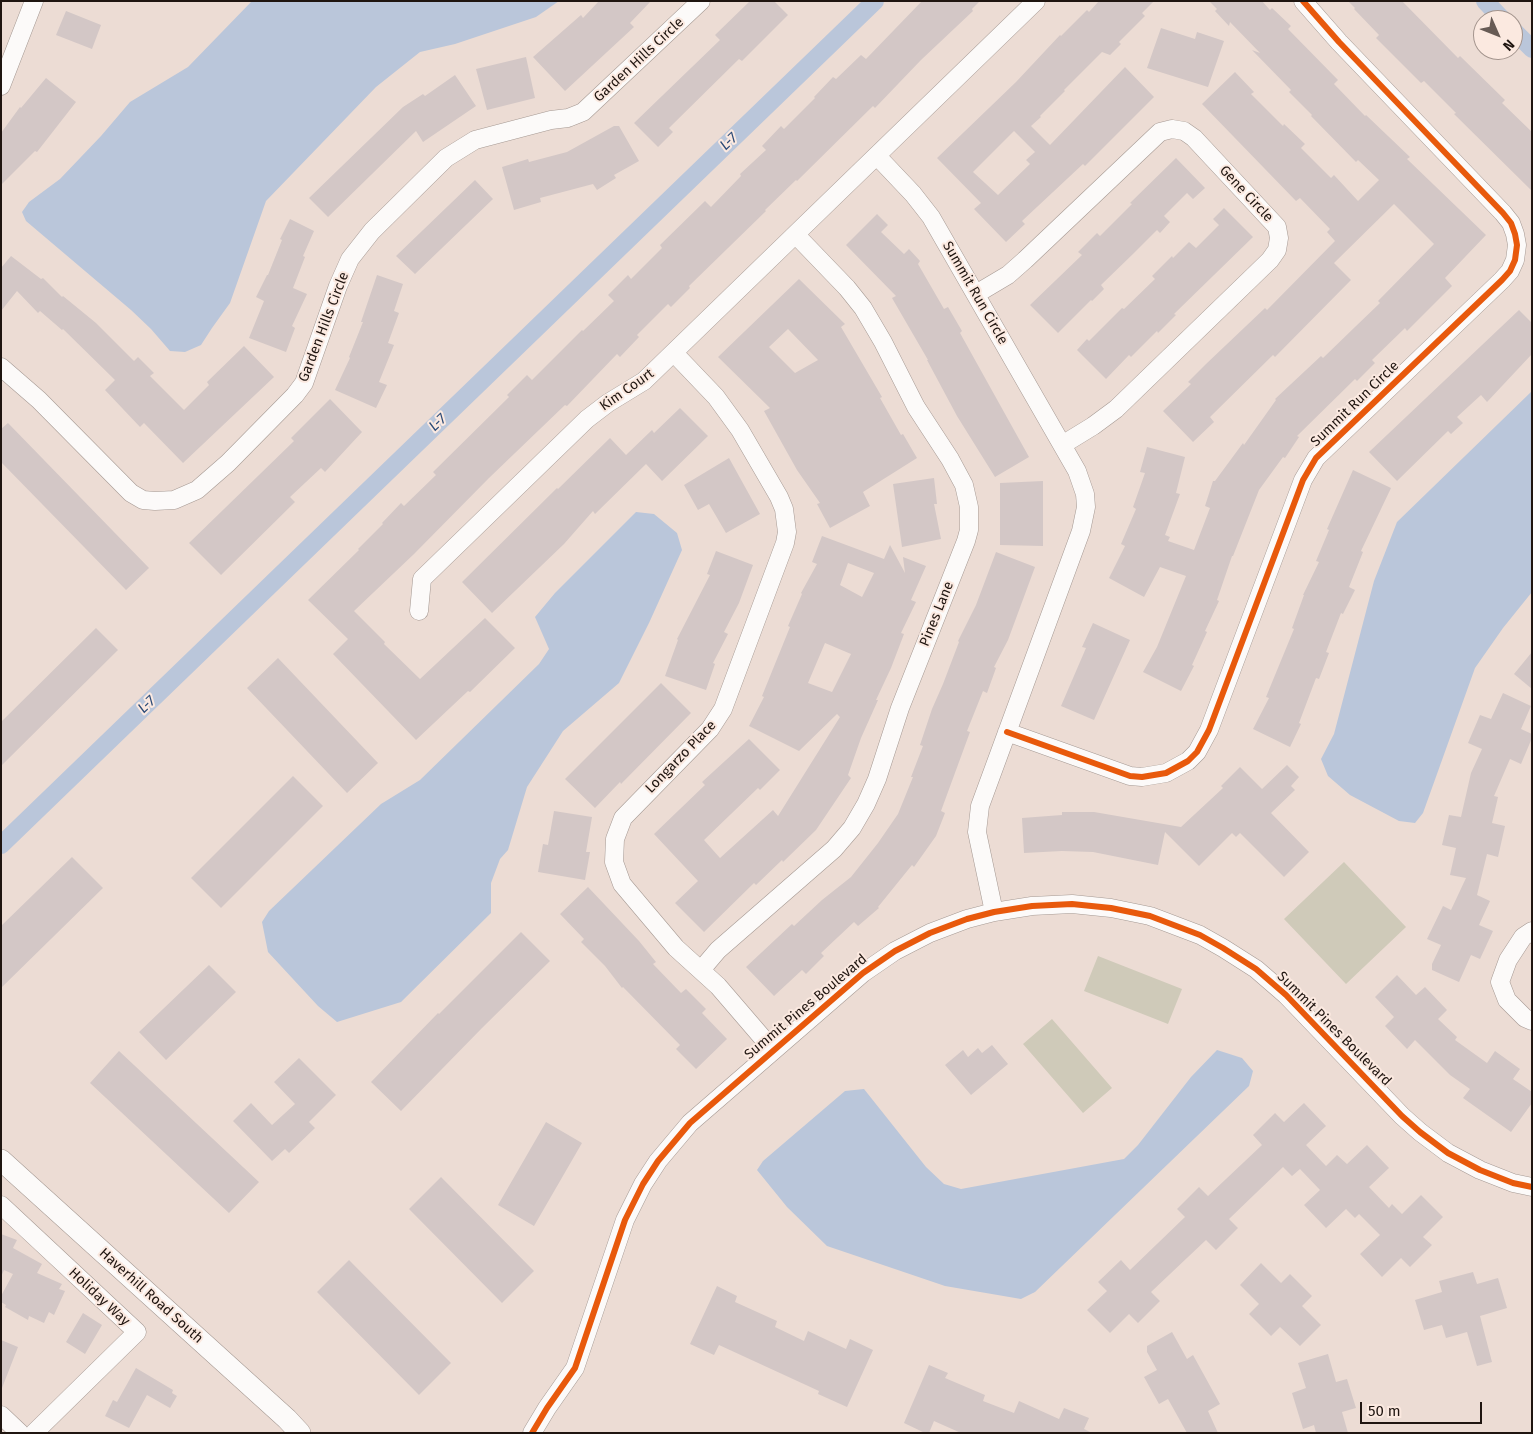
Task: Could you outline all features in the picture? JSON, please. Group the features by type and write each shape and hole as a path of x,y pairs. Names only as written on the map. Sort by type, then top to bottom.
{"street":[{"path":"1,86 34,1"},
{"name":"Garden Hills Circle","path":"1,367 39,400 131,493 143,500 155,501 174,500 197,490 228,463 295,395 304,383 338,286 350,259 372,231 446,158 475,140 551,120 568,118 583,112 701,1"},
{"path":"877,156 1036,1"},
{"name":"Summit Run Circle","path":"1007,732 1130,776 1142,777 1166,773 1188,760 1197,752 1209,730 1302,480 1316,458 1502,280 1510,271 1515,260 1517,245 1515,234 1504,213 1339,42 1303,1"},
{"name":"Gene Circle","path":"976,294 1008,275 1160,132 1172,129 1184,131 1194,138 1276,226 1279,238 1276,250 1270,260 1116,409 1062,445"},
{"name":"Kim Court","path":"419,611 422,579 587,420 608,403 644,381 877,156"},
{"name":"Summit Run Circle","path":"877,156 914,194 931,217 1082,482 1086,507 1084,519 980,806 978,819 979,845 994,912"},
{"name":"Pines Lane","path":"701,970 718,950 834,849 866,804 877,779 900,708 969,530 969,507 964,485 950,459 916,407 878,333 852,294 796,235"},
{"name":"Longarzo Place","path":"674,353 716,397 740,430 780,497 787,520 785,543 723,709 710,729 631,809 618,828 614,839 614,862 622,884 676,948 718,986 773,1050"},
{"name":"Summit Pines Boulevard","path":"532,1433 575,1368 624,1220 643,1184 658,1161 690,1123 863,973 895,951 930,933 967,919 994,912 1032,906 1062,905 1111,908 1150,916 1200,935 1256,969 1286,995 1420,1132 1448,1153 1480,1170 1513,1183 1532,1187"},
{"path":"1532,931 1523,937 1508,960 1500,982 1507,1000 1525,1018 1532,1021"},
{"name":"Haverhill Road South","path":"1,1160 300,1433"},
{"name":"Holiday Way","path":"1,1205 137,1332 34,1433"},
{"path":"1,1415 20,1433"}],"shaded area":[{"path":"1344,862 1406,927 1346,984 1284,919"},
{"path":"1098,956 1182,989 1168,1024 1084,991"},
{"path":"1052,1019 1112,1088 1083,1113 1023,1044"}],"water":[{"path":"252,1 559,1 536,17 455,44 420,52 376,87 266,201 230,303 201,345 185,352 170,351 131,310 26,221 22,212 29,202 60,179 130,102 188,67"},
{"path":"1532,391 1532,592 1503,628 1475,668 1423,813 1415,823 1399,821 1350,795 1328,776 1321,759 1334,734 1374,581 1397,522"},
{"path":"636,512 654,514 677,533 682,550 619,683 563,731 527,787 508,850 500,859 491,883 491,913 401,1002 337,1022 318,1006 268,952 262,922 269,911 381,804 420,780 539,664 549,649 535,617 555,593"},
{"path":"1217,1050 1242,1058 1253,1071 1249,1086 1035,1292 1021,1299 945,1286 827,1246 787,1207 757,1170 763,1161 845,1091 864,1089 926,1167 944,1184 961,1189 1124,1159 1138,1145 1191,1077"}],"building":[{"path":"599,1 651,1 630,23 634,27 565,91 533,57 581,15 583,18"},
{"path":"750,1 774,1 788,15 742,61 739,59 669,128 673,132 658,147 634,123 720,40 715,35"},
{"path":"922,1 980,1 972,9 973,11 921,60 875,108 873,106 765,210 689,286 690,288 671,307 668,304 637,335 639,337 620,357 617,354 567,406 565,405 489,478 414,554 354,611 420,679 485,618 515,648 470,692 468,691 416,740 333,654 348,639 308,600 359,550 401,503 404,506 436,475 433,472 509,397 507,395 527,375 532,380 614,301 608,295 628,275 631,279 662,248 660,245 705,201 711,207 741,176 740,174 766,150 762,146 781,126 784,129 833,77 836,79 861,55 866,59"},
{"path":"1099,1 1154,1 1142,13 1145,16 1119,42 1121,44 1110,55 1102,52 1031,126 1050,145 1125,67 1154,97 1085,166 1083,164 1022,221 1025,224 1006,242 974,209 981,203 937,158 1016,82 1060,35 1087,10 1089,12","holes":["1014,131 1035,152 1026,160 1030,164 998,195 973,172"]},
{"path":"1209,1 1262,1 1270,10 1272,8 1291,26 1288,29 1338,80 1334,84 1365,116 1410,157 1407,159 1486,235 1445,278 1452,286 1407,331 1405,328 1372,360 1375,363 1357,381 1355,379 1297,436 1299,437 1285,458 1283,457 1259,490 1232,556 1217,600 1219,601 1205,631 1207,632 1192,665 1194,666 1181,691 1143,672 1157,647 1186,576 1160,567 1144,597 1109,578 1125,546 1121,544 1136,509 1133,507 1145,473 1140,472 1147,447 1185,457 1176,493 1180,494 1165,535 1170,537 1168,541 1194,550 1210,508 1205,506 1213,481 1215,481 1243,443 1244,445 1275,399 1321,356 1323,358 1380,303 1378,301 1434,244 1394,204 1334,263 1351,280 1275,357 1273,355 1210,417 1214,422 1193,442 1163,411 1191,384 1188,382 1206,364 1265,308 1267,310 1335,241 1327,232 1330,229 1300,198 1296,201 1202,104 1235,72 1254,92 1251,94 1283,126 1284,124 1305,144 1301,148 1331,178 1334,175 1358,201 1379,180 1358,160 1356,162 1311,116 1289,92 1291,90 1252,50 1260,53 1230,22 1229,26 1215,11 1217,9"},
{"path":"1348,1 1402,1 1458,58 1460,56 1505,100 1502,103 1532,132 1532,191 1454,114 1456,113 1424,81 1421,83 1376,38 1379,35"},
{"path":"66,11 101,25 92,49 56,35"},
{"path":"1161,28 1195,39 1197,32 1224,41 1208,87 1147,68"},
{"path":"526,57 535,98 487,110 476,69"},
{"path":"455,75 476,106 423,142 416,131 328,217 309,198 403,107 423,94 425,96"},
{"path":"46,78 76,102 37,152 35,151 1,185 1,133 20,107"},
{"path":"614,126 619,126 639,161 614,175 616,178 597,190 593,184 540,198 541,202 514,210 502,167 528,159 529,162 567,152"},
{"path":"1176,158 1205,188 1193,199 1187,193 1164,216 1170,222 1160,233 1157,230 1101,285 1104,289 1058,333 1030,305 1082,255 1078,252 1097,233 1100,236 1132,204 1130,203"},
{"path":"475,180 493,199 415,274 396,256"},
{"path":"1224,208 1253,237 1174,314 1176,315 1158,333 1157,331 1131,357 1129,355 1106,379 1077,350 1155,279 1152,276 1172,256 1173,258 1189,242 1196,248 1219,225 1213,219"},
{"path":"877,214 888,225 881,232 904,254 909,249 920,261 918,264 944,309 948,307 962,331 960,333 1029,457 995,477 957,416 928,360 892,298 896,296 846,245"},
{"path":"290,219 314,231 303,256 305,257 293,288 307,294 292,326 295,328 286,352 249,338 264,301 256,297 268,275 282,240 280,239"},
{"path":"11,256 41,279 43,278 62,297 96,323 134,361 138,357 154,373 150,376 184,410 209,385 207,382 244,346 274,377 183,463 144,423 140,427 105,390 115,380 63,329 40,311 38,313 17,291 1,311 1,268"},
{"path":"377,275 403,284 394,311 399,313 388,343 394,345 379,382 387,385 376,408 335,390 350,358"},
{"path":"799,279 845,324 841,327 882,397 880,398 901,435 903,434 917,458 863,492 870,506 830,528 817,504 820,503 797,470 764,411 770,408 718,357","holes":["788,329 818,360 795,373 769,347"]},
{"path":"1519,310 1532,323 1532,354 1487,402 1481,395 1457,417 1463,423 1451,434 1448,431 1397,481 1369,452"},
{"path":"330,399 362,432 325,472 321,468 290,497 295,502 221,575 189,543 294,441 291,438"},
{"path":"680,408 708,436 662,481 646,464 595,514 593,511 564,544 492,613 462,582 610,438 626,455 652,430 654,433"},
{"path":"8,423 149,568 126,590 1,462 1,429"},
{"path":"729,458 760,514 726,533 709,504 698,510 684,485"},
{"path":"1353,470 1391,488 1361,551 1363,552 1349,587 1355,590 1343,614 1341,613 1326,652 1329,653 1319,679 1316,678 1299,723 1301,724 1290,747 1253,729 1269,698 1266,697 1294,629 1292,628 1303,595 1319,562 1316,561 1329,530 1327,529"},
{"path":"934,478 937,504 934,504 941,539 902,547 893,484"},
{"path":"1043,481 1043,546 1000,545 1000,483"},
{"path":"822,536 884,559 890,545 905,573 903,557 926,566 911,600 916,602 901,633 904,634 861,738 848,775 851,778 816,830 783,862 782,860 756,885 754,883 704,932 675,903 698,881 654,834 705,785 702,782 749,739 780,770 760,790 758,788 704,840 720,858 773,810 778,816 840,717 837,714 799,751 749,726 764,697 762,696 790,627 788,626 801,593 817,564 812,562","holes":["848,563 874,573 862,597 840,585","825,643 851,654 832,692 808,683"]},
{"path":"716,551 753,565 739,603 724,632 728,634 713,663 715,664 706,690 665,676 677,639 710,575 707,574"},
{"path":"996,552 1035,567 1008,640 994,667 996,668 987,693 983,691 967,731 970,732 941,811 945,813 936,836 914,867 912,865 879,908 858,926 854,922 821,953 824,956 806,974 802,970 774,996 746,967 792,924 794,926 851,877 898,814 913,777 911,777 923,746 920,745 932,709 958,641 976,605"},
{"path":"1093,623 1130,640 1094,720 1061,706 1086,648 1082,647"},
{"path":"96,628 118,650 1,766 1,722"},
{"path":"1532,652 1532,689 1514,674"},
{"path":"278,658 378,763 347,793 247,688"},
{"path":"661,683 691,713 595,808 565,779"},
{"path":"1503,693 1531,706 1521,729 1532,734 1532,738 1521,764 1510,759 1494,796 1498,797 1492,823 1505,826 1498,857 1487,854 1477,895 1490,901 1479,925 1493,931 1480,959 1471,955 1459,982 1432,970 1432,964 1441,945 1427,939 1443,906 1451,910 1466,878 1450,875 1456,848 1442,845 1449,815 1461,817 1471,773 1482,749 1468,743 1480,715 1491,719"},
{"path":"1287,765 1299,777 1291,786 1295,790 1271,813 1309,852 1284,877 1240,833 1236,837 1232,833 1199,866 1165,832 1158,865 1093,852 1024,853 1022,818 1062,815 1062,812 1094,812 1181,827 1223,788 1221,786 1240,767 1262,789"},
{"path":"293,776 323,806 221,908 191,878"},
{"path":"554,811 592,817 586,852 590,852 585,880 538,872 543,844 548,845"},
{"path":"72,857 103,888 1,988 1,926"},
{"path":"588,887 639,941 656,962 653,964 681,993 686,989 706,1009 702,1013 727,1039 696,1069 676,1049 680,1045 622,988 605,966 581,942 584,939 560,914"},
{"path":"521,932 550,961 401,1111 371,1082"},
{"path":"209,965 236,992 166,1060 139,1032"},
{"path":"1397,975 1416,995 1425,987 1447,1010 1438,1019 1457,1037 1455,1040 1487,1063 1495,1051 1520,1069 1513,1079 1532,1092 1532,1103 1511,1132 1463,1098 1470,1089 1450,1075 1415,1040 1407,1049 1385,1026 1394,1017 1375,997"},
{"path":"992,1045 1008,1064 971,1095 945,1065 963,1050 968,1057 978,1048 982,1053"},
{"path":"119,1051 259,1182 229,1213 90,1083"},
{"path":"299,1058 336,1095 309,1122 315,1128 289,1153 285,1149 272,1161 233,1121 251,1103 272,1125 295,1104 274,1082"},
{"path":"1304,1103 1326,1126 1306,1145 1326,1166 1337,1155 1347,1164 1367,1145 1389,1168 1369,1187 1389,1208 1392,1204 1402,1214 1421,1195 1443,1217 1423,1237 1432,1245 1410,1267 1401,1258 1382,1277 1360,1254 1380,1235 1359,1214 1355,1218 1346,1209 1326,1228 1304,1205 1320,1190 1300,1169 1292,1176 1283,1167 1229,1219 1238,1228 1216,1250 1206,1240 1151,1292 1160,1301 1138,1323 1129,1314 1110,1333 1087,1310 1107,1291 1098,1282 1121,1260 1130,1270 1185,1217 1177,1209 1199,1187 1208,1196 1262,1145 1253,1135 1275,1113 1284,1122"},
{"path":"546,1122 582,1143 534,1226 498,1205"},
{"path":"441,1177 534,1271 502,1303 409,1209"},
{"path":"1,1234 17,1240 13,1248 42,1264 37,1273 62,1284 59,1289 65,1291 54,1315 49,1312 44,1323 29,1316 28,1320 5,1307 6,1305 1,1302 1,1296 13,1274 4,1270 1,1277"},
{"path":"349,1260 451,1363 419,1395 317,1292"},
{"path":"1261,1263 1281,1283 1290,1274 1312,1296 1302,1306 1321,1325 1300,1346 1280,1327 1271,1336 1249,1314 1259,1304 1240,1285"},
{"path":"1473,1272 1477,1284 1498,1278 1507,1308 1480,1316 1492,1362 1477,1366 1467,1332 1446,1338 1442,1325 1424,1330 1415,1300 1442,1292 1439,1281"},
{"path":"717,1286 737,1296 735,1302 777,1321 775,1327 804,1341 808,1331 846,1349 850,1339 873,1350 847,1407 818,1394 819,1391 719,1345 714,1355 690,1344"},
{"path":"83,1313 102,1325 85,1354 66,1342"},
{"path":"1172,1332 1187,1359 1193,1355 1220,1404 1208,1411 1218,1433 1187,1433 1168,1399 1159,1404 1144,1377 1157,1370 1147,1352 1147,1346"},
{"path":"1,1340 18,1347 2,1388 1,1388"},
{"path":"1328,1354 1336,1382 1347,1379 1356,1408 1342,1412 1348,1433 1316,1433 1314,1425 1303,1429 1292,1393 1306,1388 1298,1363"},
{"path":"929,1365 948,1373 945,1378 985,1395 983,1401 1014,1413 1019,1401 1059,1419 1064,1408 1089,1418 1084,1429 1092,1433 961,1433 934,1421 929,1433 925,1433 904,1423"},
{"path":"136,1368 173,1390 172,1393 177,1396 170,1408 147,1395 129,1428 105,1416 113,1400 117,1402"}],"waterway":[{"name":"L-7","path":"1,845 875,1"},
{"path":"1485,1 1494,10"},
{"path":"1523,40 1532,49"}],"cycle path":[{"path":"1007,732 1130,776 1142,777 1166,773 1188,761 1197,752 1209,730 1303,480 1316,458 1502,280 1510,271 1515,260 1517,245 1515,234 1511,223 1503,213 1339,42 1303,1"},
{"path":"532,1433 575,1368 625,1220 643,1184 658,1161 690,1123 863,973 895,951 930,933 967,919 994,912 1032,906 1072,904 1111,908 1150,916 1200,935 1256,969 1286,995 1402,1116 1420,1132 1448,1153 1480,1170 1513,1183 1532,1187"}]}
